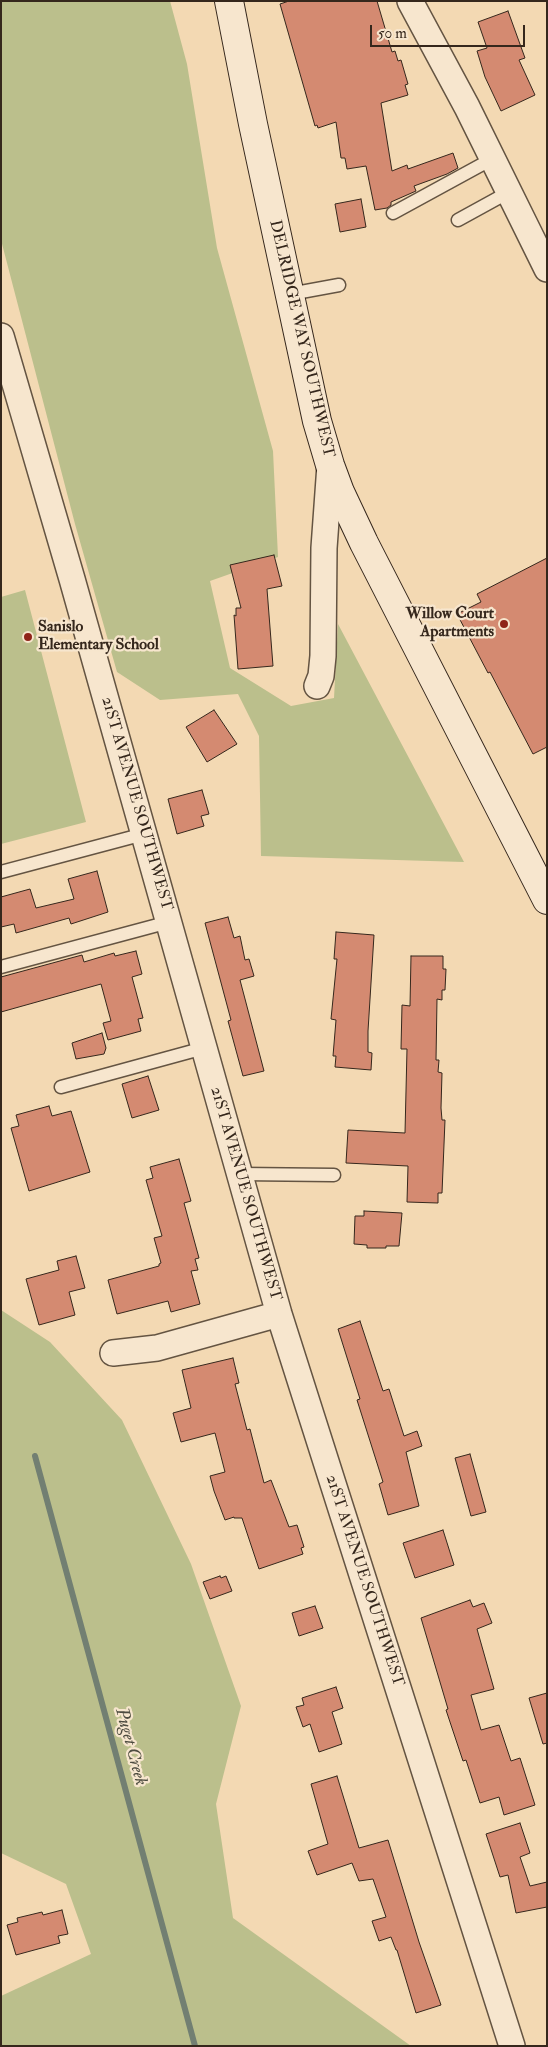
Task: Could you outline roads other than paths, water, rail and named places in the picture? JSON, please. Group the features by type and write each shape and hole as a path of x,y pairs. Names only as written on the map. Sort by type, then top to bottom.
{"main road":[{"name":"DELRIDGE WAY SOUTHWEST","path":"229,1 253,124 317,421 330,465 364,544 545,890"}],"street":[{"path":"410,1 547,269"},
{"name":"21ST AVENUE SOUTHWEST","path":"1,336 279,1314 512,2046"},
{"path":"317,686 323,656 324,548 330,465"},
{"path":"113,1353 157,1348 279,1314"}],"lane":[{"path":"393,213 492,159"},
{"path":"458,220 509,192"},
{"path":"290,294 339,285"},
{"path":"1,872 144,834"},
{"path":"1,967 169,922"},
{"path":"61,1087 204,1048"},
{"path":"240,1174 334,1175"}],"waterway":[{"name":"Puget Creek","path":"35,1456 195,2046"}],"place":[{"name":"Willow Court Apartments","path":"504,624"},
{"name":"Sanislo Elementary School","path":"28,637"}]}
